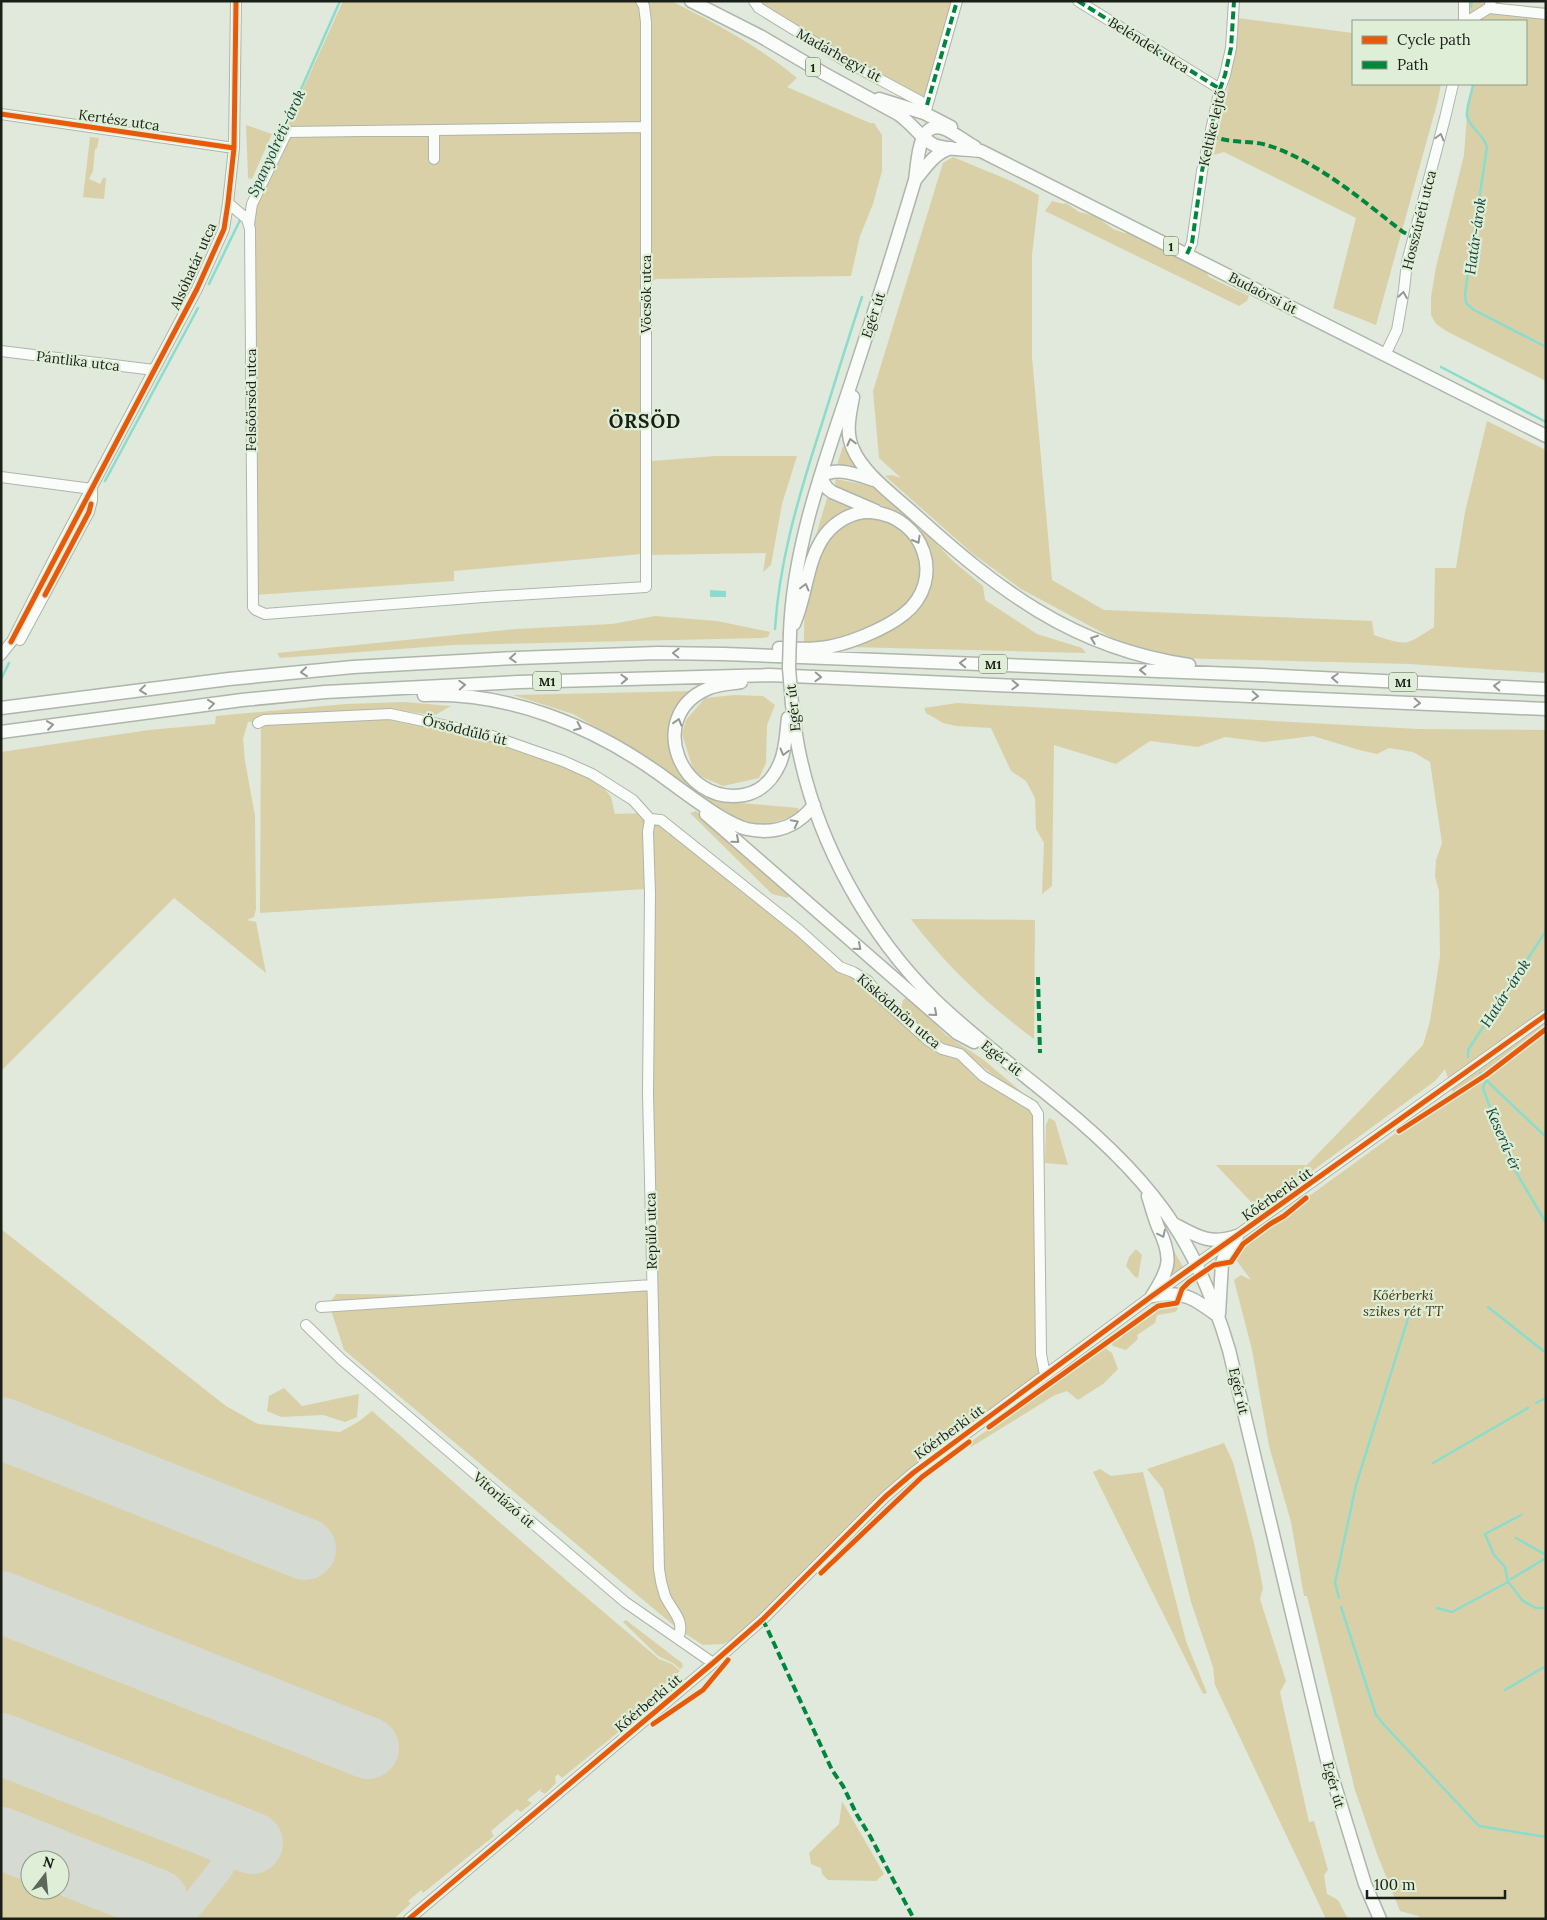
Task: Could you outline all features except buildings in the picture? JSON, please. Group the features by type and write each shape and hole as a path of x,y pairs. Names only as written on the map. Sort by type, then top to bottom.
{"main road":[{"name":"Budaörsi út","path":"691,1 760,36 903,117 927,140 946,148 981,151 1546,436"},
{"name":"Budaörsi út","path":"867,96 926,109 936,118 971,140 981,151"},
{"path":"867,96 890,116 902,123 912,136 915,180"},
{"path":"926,109 934,134 927,140"},
{"path":"933,127 944,129 981,151"},
{"name":"Egér út","path":"927,140 820,477 808,518 795,578 791,603 789,668 800,757 814,806 841,872 872,923 914,978 988,1049 1085,1125 1119,1158 1146,1188 1174,1224 1196,1266 1219,1316 1231,1358 1335,1792 1365,1884 1380,1919"},
{"path":"915,180 939,153 953,148"},
{"path":"853,377 855,391 848,425 849,440 853,451 878,481 991,580 1026,605 1056,622 1093,639 1130,652 1174,662 1261,675"},
{"path":"724,654 761,648 820,648 831,646 852,640 879,628 905,613 916,601 923,586 926,571 924,555 918,540 908,527 898,519 832,492 820,477 834,471 878,481"},
{"path":"790,633 814,558 825,535 842,519 854,514 880,513"},
{"name":"M1","path":"1,708 229,679 352,667 658,653 1261,675 1546,689"},
{"path":"769,675 753,680 708,688 691,700 680,714 675,733 676,752 684,768 696,782 716,794 727,797 736,796 750,794 760,789 777,770 782,759 792,704"},
{"name":"M1","path":"1,732 242,700 326,692 519,682 769,675 1546,709"},
{"path":"326,692 360,698 444,695 485,700 552,715 604,739 630,754 734,824 745,829 758,831 780,829 795,824 804,818 814,806"},
{"path":"673,784 957,1033 988,1049"},
{"path":"1146,1188 1158,1226 1168,1248 1165,1274 1152,1296"},
{"path":"1174,1224 1193,1235 1210,1241 1237,1236"},
{"path":"1219,1316 1222,1264 1226,1252 1237,1236"},
{"path":"1152,1296 1168,1293 1180,1294 1198,1302 1219,1316"}],"street":[{"name":"Vöcsök utca","path":"253,607 265,614 483,597 646,587 646,22 644,6 641,1"},
{"name":"Madárhegyi út","path":"754,1 759,8 926,109"},
{"path":"926,109 957,1"},
{"name":"Beléndek utca","path":"1078,1 1220,89"},
{"name":"Keltike lejtő","path":"1187,254 1192,244 1202,171 1220,89 1225,76 1230,48 1234,1"},
{"path":"1464,1 1466,20"},
{"name":"Alsóhatár utca","path":"1,657 5,658 19,642 89,512 92,489 197,289 224,230 234,148 233,2"},
{"path":"1468,20 1490,5 1546,14"},
{"name":"Hosszúréti utca","path":"1385,354 1397,330 1407,262 1445,118 1452,85"},
{"name":"Kertész utca","path":"1,114 234,148"},
{"path":"248,222 252,204 287,132 645,128"},
{"path":"434,130 434,159"},
{"path":"228,203 239,211 248,222"},
{"name":"Felsőörsöd utca","path":"248,222 252,392 253,607"},
{"name":"Pántlika utca","path":"1,351 154,370"},
{"path":"1,477 92,489"},
{"name":"Örsöddűlő út","path":"258,722 264,720 390,714 486,734 554,758 592,774 634,800 650,819"},
{"name":"Repülő utca","path":"650,819 648,832 650,894 648,1093 659,1569 666,1597 681,1625 682,1631 678,1638"},
{"name":"Kisködmön utca","path":"650,819 661,820 799,930 840,967 868,981 878,995 929,1041 942,1049 960,1054 983,1076 1033,1106 1038,1114 1041,1354 1045,1375"},
{"name":"Kőérberki út","path":"408,1919 762,1620 892,1491 913,1473 1152,1296 1546,1016"},
{"path":"321,1307 652,1285"},
{"name":"Vitorlázó út","path":"306,1325 342,1360 586,1571 644,1617 678,1638 712,1664"}],"green space":[{"path":"343,1 671,1 737,36 784,67 797,78 787,87 870,123 874,123 882,135 882,171 873,204 860,236 851,276 656,279 642,288 642,554 454,571 454,581 255,595 254,224 247,212"},
{"path":"757,1 955,1 924,105"},
{"path":"1467,1 1500,1 1501,4 1546,7 1546,381 1448,332 1436,324 1431,315 1431,297 1436,267 1464,155 1467,115 1473,85 1527,85 1527,20 1473,20 1467,16"},
{"path":"1238,18 1352,33 1352,85 1441,85 1376,325 1333,308 1356,218 1224,152 1214,155 1233,62"},
{"path":"246,125 272,134 252,179 248,178"},
{"path":"90,137 99,138 97,148 95,149 93,171 89,179 100,184 103,178 106,178 104,199 83,197"},
{"path":"953,157 1039,195 1032,255 1032,357 1052,580 1104,610 1372,621 1374,635 1400,642 1411,641 1434,627 1435,568 1456,568 1465,512 1487,421 1546,450 1546,673 1409,664 1170,658 1116,640 1021,589 973,554 885,476 892,475 901,478 879,458 873,391 943,163"},
{"path":"1052,201 1066,203 1079,212 1096,216 1113,229 1124,233 1134,233 1138,237 1207,273 1209,277 1249,296 1247,301 1239,306 1045,211"},
{"path":"843,446 854,465 862,474 836,468"},
{"path":"716,456 797,456 782,504 771,565 763,572 766,553 650,555 652,461"},
{"path":"836,479 871,486 900,506 954,562 983,586 985,600 1037,634 1082,648 1086,653 851,647 922,603 934,570 931,550 919,528 893,510 836,486"},
{"path":"828,495 859,507 841,515 818,536 816,535"},
{"path":"876,516 906,531 919,554 920,574 912,598 906,606 871,627 821,643 804,643 808,594 815,571 831,537 838,528 849,520"},
{"path":"655,616 717,621 770,632 768,637 762,638 453,645 280,658 277,653 516,629 612,624"},
{"path":"695,691 675,716 668,740 676,769 710,796 730,802 798,808 797,815 765,825 738,820 713,805 643,754 573,714 513,695"},
{"path":"734,695 763,696 775,705 767,725 766,763 759,778 723,786 702,777 693,769 682,734 686,720 705,698"},
{"path":"404,702 451,706 435,715 392,710 248,722 243,739 255,816 256,909 254,917 247,920 256,922 266,973 174,898 1,1071 1,752 149,730 215,724 216,716 345,704"},
{"name":"Kőérberki szikes rét TT","path":"957,703 1418,729 1546,730 1546,1919 1420,1919 1418,1916 1400,1911 1377,1854 1355,1790 1307,1596 1304,1596 1291,1522 1269,1446 1252,1350 1234,1280 1241,1275 1251,1280 1237,1261 1243,1244 1411,1122 1454,1096 1445,1069 1435,1081 1293,1185 1252,1203 1216,1165 1307,1165 1423,1045 1430,1021 1440,956 1439,891 1435,877 1436,860 1442,843 1430,762 1413,752 1389,748 1377,754 1313,736 1264,742 1225,737 1198,747 1150,741 1116,764 1054,745 1052,886 1042,894 1044,843 1036,829 1035,798 1026,781 1011,771 991,728 956,726 943,723 926,713 924,708"},
{"path":"393,715 459,727 596,778 611,797 615,814 641,813 656,818 853,972 878,995 951,1052 1033,1106 1045,1375 913,1473 762,1620 724,1644 703,1645 678,1629 344,1350 329,1304 336,1294 483,1295 652,1285 647,889 260,913 261,724"},
{"path":"696,811 789,894 788,898 772,894 690,813"},
{"path":"911,919 1035,920 1034,1039 968,984 938,953"},
{"path":"908,996 946,1035 984,1060 1025,1095 1023,1097 964,1053 938,1041 901,1009 903,1000"},
{"path":"1049,1118 1055,1121 1068,1165 1045,1163 1046,1125"},
{"path":"1,1229 226,1406 258,1424 340,1432 358,1422 372,1411 659,1659 672,1664 680,1671 645,1700 647,1708 625,1726 621,1721 617,1724 621,1730 562,1778 558,1774 555,1777 556,1783 545,1794 540,1791 542,1788 527,1800 532,1803 521,1812 517,1809 491,1831 494,1836 423,1893 421,1890 408,1901 411,1903 394,1919 1,1919"},
{"path":"1136,1249 1142,1255 1138,1278 1126,1266 1129,1257"},
{"path":"1172,1250 1183,1267 1170,1277"},
{"path":"1176,1306 1178,1309 1175,1312 1157,1315 1155,1323 1137,1335 1138,1339 1126,1350 1113,1346 1111,1343 1152,1313 1161,1308"},
{"path":"1104,1347 1112,1353 1118,1369 1103,1384 1078,1400 1067,1391 1055,1395 971,1447 969,1443"},
{"path":"284,1388 302,1406 359,1394 357,1417 345,1422 323,1415 281,1417 267,1411 269,1396"},
{"path":"1224,1443 1233,1462 1254,1543 1263,1588 1260,1599 1286,1681 1280,1692 1309,1822 1314,1821 1328,1870 1324,1875 1327,1894 1338,1900 1348,1919 1326,1919 1215,1685 1213,1667 1191,1602 1163,1489 1147,1469"},
{"path":"1100,1469 1111,1476 1143,1472 1186,1641 1207,1693 1203,1694 1093,1472"},
{"path":"626,1620 682,1663 683,1667 680,1669 673,1663 658,1656 623,1622"},
{"path":"842,1801 884,1874 876,1881 828,1880 822,1874 821,1868 811,1864 809,1853 839,1824"}],"water":[{"path":"710,590 726,591 726,597 710,597"}],"waterway":[{"name":"Spanyolréti-árok","path":"283,130 340,1"},
{"name":"Határ-árok","path":"1471,7 1472,1"},
{"name":"Határ-árok","path":"1473,85 1467,116 1471,125 1483,138 1487,147 1465,293 1466,303 1474,310 1546,347"},
{"name":"Spanyolréti-árok","path":"209,284 241,218"},
{"path":"775,629 780,581 796,510 862,297"},
{"name":"Spanyolréti-árok","path":"105,481 198,308"},
{"path":"1441,367 1546,422"},
{"name":"Spanyolréti-árok","path":"1,679 9,663"},
{"name":"Határ-árok","path":"1468,1057 1468,1050 1546,931"},
{"name":"Keserű-ér","path":"1546,1137 1486,1080 1483,1088 1509,1160 1546,1223"},
{"path":"1488,1307 1546,1353"},
{"path":"1339,1598 1335,1583 1356,1485 1411,1309"},
{"path":"1536,1403 1546,1398"},
{"path":"1433,1463 1528,1408"},
{"path":"1521,1515 1485,1534 1494,1555 1505,1567 1508,1582 1523,1601 1536,1608 1546,1608"},
{"path":"1516,1538 1546,1555"},
{"path":"1511,1579 1546,1558"},
{"path":"1437,1608 1452,1612 1508,1582"},
{"path":"1341,1607 1376,1715 1386,1727 1479,1826 1546,1837"},
{"path":"1505,1690 1546,1666"}],"taxiway":[{"path":"179,1919 222,1867 232,1836"}],"runway":[{"path":"1,1428 305,1549"},
{"path":"1,1602 368,1748"},
{"path":"1,1744 252,1843"},
{"path":"1,1838 31,1850"},
{"path":"70,1866 157,1900"}],"marked path":[{"path":"927,105 957,1"},
{"path":"1078,1 1220,89"},
{"path":"1187,254 1192,243 1202,171 1231,48 1234,1"},
{"path":"1210,135 1224,140 1267,145 1304,161 1338,182 1403,232 1413,237"},
{"path":"1038,977 1040,1053"},
{"path":"762,1620 832,1770 843,1786 914,1919"}],"cycle path":[{"path":"11,642 197,289 224,229 234,148 236,1"},
{"path":"1,114 234,148"},
{"path":"45,595 89,512 91,504"},
{"path":"409,1919 762,1620 885,1497 913,1473 1152,1296 1546,1015"},
{"path":"1399,1131 1486,1075 1546,1029"},
{"path":"989,1427 1158,1306 1177,1303 1182,1289 1189,1282 1214,1265 1231,1262 1243,1244 1284,1216 1306,1198"},
{"path":"821,1573 922,1477 969,1442"},
{"path":"653,1724 703,1690 728,1660"}],"district":[{"name":"ÖRSÖD","path":"645,421"}]}
